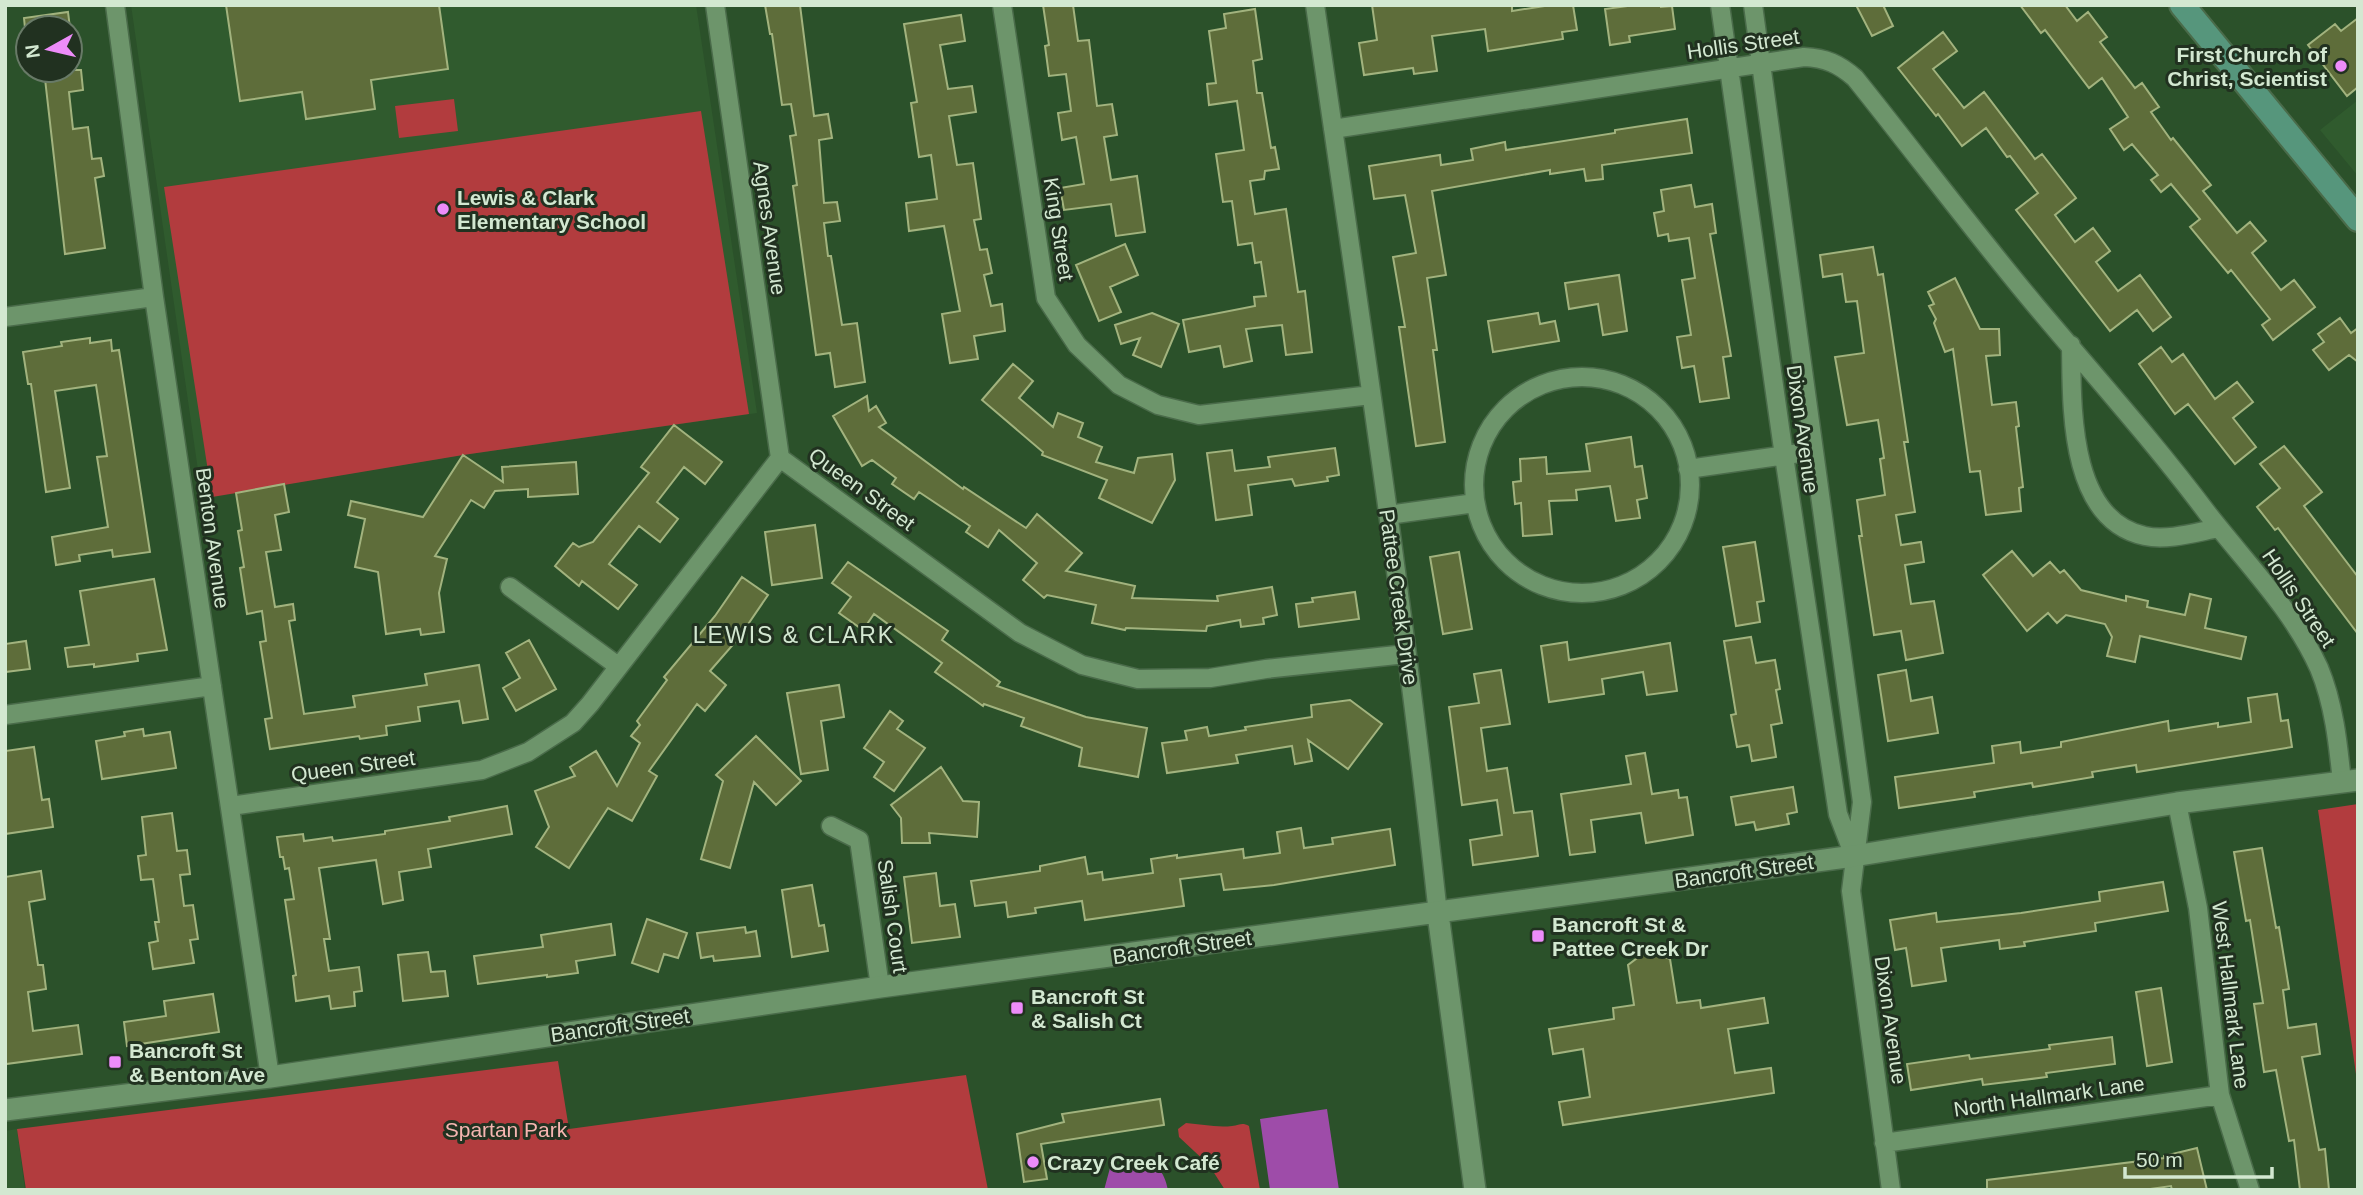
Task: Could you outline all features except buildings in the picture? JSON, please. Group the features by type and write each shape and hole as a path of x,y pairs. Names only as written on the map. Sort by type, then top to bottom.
{"main road":[{"path":"2182,5 2358,219"}],"street":[{"name":"Benton Avenue","path":"115,5 154,297 270,1077"},
{"name":"Agnes Avenue","path":"715,5 780,458"},
{"name":"King Street","path":"1002,5 1046,298 1077,345 1119,385 1157,405 1199,415 1371,395"},
{"name":"Pattee Creek Drive","path":"1315,5 1388,515 1475,1190"},
{"name":"Dixon Avenue","path":"1720,5 1838,814 1854,856"},
{"name":"Dixon Avenue","path":"1752,5 1862,802 1851,891 1891,1190"},
{"name":"Hollis Street","path":"1333,129 1804,57 1833,62 1855,78 2036,306 2170,464 2265,582 2299,631 2318,666 2333,711 2350,781"},
{"path":"5,317 154,297"},
{"path":"2071,345 2072,406 2079,451 2089,489 2104,510 2119,524 2143,536 2219,528"},
{"path":"1563,378 1609,380 1643,396 1662,412 1671,425 1683,447 1688,469 1688,506 1669,549 1639,576 1604,591 1566,592 1546,587 1521,574 1504,560 1491,544 1475,503 1477,457 1492,424 1507,407 1528,391 1563,378"},
{"path":"1688,469 1814,451"},
{"name":"Queen Street","path":"231,806 482,770 528,752 573,723 780,458 1020,633 1082,665 1138,679 1210,678 1266,669 1406,654"},
{"path":"1388,515 1475,503"},
{"path":"510,587 618,666"},
{"path":"5,715 212,686"},
{"name":"Bancroft Street","path":"5,1110 270,1077 880,987 1854,856 2178,803 2350,781"},
{"name":"West Hallmark Lane","path":"2178,803 2198,908 2220,1095 2250,1190"},
{"name":"Salish Court","path":"831,825 859,840 880,987"},
{"name":"North Hallmark Lane","path":"1884,1143 2220,1095"}],"shaded area":[{"name":"Lewis & Clark Elementary School","path":"131,5 696,5 757,413 463,455 202,498"},
{"path":"2358,100 2358,176 2320,130"},
{"path":"1327,1109 1339,1190 1270,1190 1260,1119"},
{"path":"17,1129 25,1190 5,1190 5,1131"},
{"path":"1136,1161 1158,1168 1168,1190 1104,1190 1110,1168 1119,1168"}],"green space":[{"path":"454,99 458,131 399,138 395,106"},
{"name":"Lewis & Clark Elementary School","path":"701,111 749,414 463,455 212,497 164,187"},
{"path":"2358,804 2358,1088 2318,810"},
{"name":"Spartan Park","path":"558,1061 569,1129 966,1075 988,1190 26,1190 17,1129"},
{"path":"1186,1123 1221,1127 1243,1124 1249,1126 1260,1190 1225,1190 1209,1165 1179,1137 1178,1129"}],"place":[{"name":"First Church of Christ, Scientist","path":"2341,66"},
{"name":"Lewis & Clark Elementary School","path":"443,209"},
{"name":"Bancroft St & Pattee Creek Dr","path":"1538,936"},
{"name":"Bancroft St & Salish Ct","path":"1017,1008"},
{"name":"Bancroft St & Benton Ave","path":"115,1062"},
{"name":"Crazy Creek Café","path":"1033,1162"}],"district":[{"name":"LEWIS & CLARK","path":"794,635"}]}
